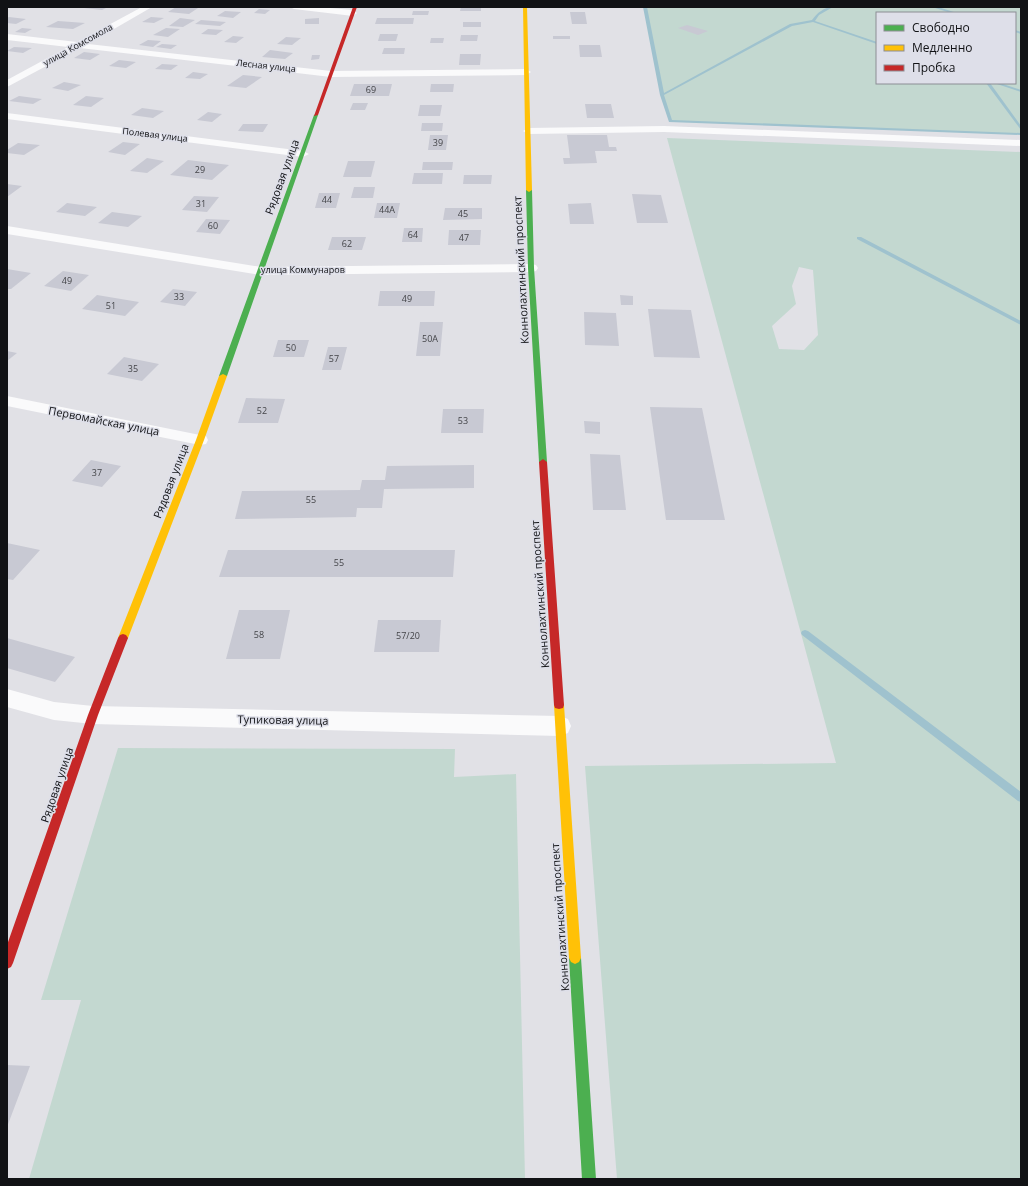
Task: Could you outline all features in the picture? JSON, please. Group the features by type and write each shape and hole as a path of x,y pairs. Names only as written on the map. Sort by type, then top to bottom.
{"main road":[{"name":"Коннолахтинский проспект","path":"525,7 531,268 589,1179"},
{"name":"Рядовая улица","path":"7,963 22,925 94,715 200,440 354,10"}],"street":[{"name":"улица Комсомола","path":"7,84 148,7"},
{"path":"294,7 354,10"},
{"name":"Лесная улица","path":"7,37 331,74 526,72"},
{"name":"Полевая улица","path":"7,116 303,154"},
{"path":"528,131 664,129 1021,143"},
{"name":"улица Коммунаров","path":"7,230 261,271 531,268"},
{"name":"Первомайская улица","path":"7,402 200,440"},
{"name":"Тупиковая улица","path":"7,698 54,711 94,715 560,726"}],"green space":[{"path":"645,7 1021,7 1021,134 670,121 662,95"},
{"path":"667,138 1021,152 1021,1179 617,1179 585,766 836,763","holes":["799,267 813,270 818,335 804,350 779,349 772,326 796,304 792,286"]},
{"path":"118,748 455,749 454,777 516,774 525,1179 29,1179 81,1000 41,1000"}],"building":[{"path":"108,7 102,10 84,8"},
{"path":"176,7 198,8 189,14 168,12"},
{"path":"461,7 481,7 481,11 460,11"},
{"path":"259,9 270,10 265,14 254,13"},
{"path":"225,11 241,12 233,18 217,16"},
{"path":"413,11 429,11 428,15 412,15"},
{"path":"570,12 585,12 587,24 572,24"},
{"path":"151,17 164,18 154,23 142,22"},
{"path":"7,18 26,19 16,24 7,23"},
{"path":"180,18 195,20 183,27 169,26"},
{"path":"319,18 319,24 305,24 305,19"},
{"path":"377,18 414,18 413,24 375,24"},
{"path":"201,20 226,22 220,26 195,24"},
{"path":"58,21 85,23 73,29 46,27"},
{"path":"463,22 481,22 481,27 463,27"},
{"path":"687,25 708,31 698,35 678,28"},
{"path":"22,28 32,29 25,33 15,32"},
{"path":"166,28 180,29 168,37 153,35"},
{"path":"208,29 223,30 216,35 201,34"},
{"path":"380,34 398,34 396,41 378,41"},
{"path":"461,35 478,35 477,41 460,41"},
{"path":"233,36 244,37 236,43 224,42"},
{"path":"553,36 570,36 570,39 553,39"},
{"path":"286,37 301,38 292,45 277,44"},
{"path":"431,38 444,38 443,43 430,43"},
{"path":"148,40 161,41 153,47 139,45"},
{"path":"162,44 177,45 171,49 156,47"},
{"path":"579,45 600,45 602,57 580,57"},
{"path":"14,47 32,48 23,53 7,51"},
{"path":"384,48 405,48 404,54 382,54"},
{"path":"270,50 293,53 285,59 262,57"},
{"path":"84,52 100,54 90,60 74,58"},
{"path":"460,54 481,54 480,65 459,65"},
{"path":"312,55 320,55 319,59 311,60"},
{"path":"119,60 136,62 126,68 109,66"},
{"path":"162,64 178,65 171,70 155,69"},
{"path":"193,72 208,74 200,79 185,78"},
{"path":"243,75 262,77 246,88 227,86"},
{"path":"64,82 81,85 68,91 52,88"},
{"path":"354,84 392,84 389,96 350,96"},
{"path":"431,84 454,84 453,92 430,92"},
{"path":"19,96 42,99 33,104 9,101"},
{"path":"86,96 104,98 91,107 73,105"},
{"path":"353,103 368,103 365,110 350,110"},
{"path":"585,104 611,104 614,118 587,118"},
{"path":"420,105 442,105 440,116 418,116"},
{"path":"142,108 164,111 153,118 131,115"},
{"path":"208,112 222,114 212,122 197,120"},
{"path":"422,123 443,123 442,131 421,131"},
{"path":"243,124 268,124 263,132 238,131"},
{"path":"430,135 448,135 446,150 428,150"},
{"path":"567,135 607,135 609,147 616,147 617,151 595,151 597,163 564,164 563,158 570,158"},
{"path":"123,142 140,144 125,155 108,152"},
{"path":"18,143 40,145 24,155 7,153 7,150"},
{"path":"147,158 164,161 147,173 130,171"},
{"path":"188,160 229,165 212,180 170,175"},
{"path":"348,161 375,161 371,177 343,177"},
{"path":"423,162 453,162 452,170 422,170"},
{"path":"414,173 443,173 442,184 412,184"},
{"path":"464,175 492,175 491,184 463,184"},
{"path":"7,184 22,186 7,197"},
{"path":"354,187 375,187 373,198 351,198"},
{"path":"319,193 340,193 336,208 315,208"},
{"path":"632,194 661,195 668,223 637,223"},
{"path":"194,196 219,197 207,212 182,210"},
{"path":"67,203 97,207 85,216 56,212"},
{"path":"377,203 400,203 397,218 374,218"},
{"path":"591,203 594,224 570,224 568,204"},
{"path":"445,208 482,208 482,219 443,220"},
{"path":"112,212 142,216 128,227 98,223"},
{"path":"206,219 230,220 220,234 196,232"},
{"path":"404,228 423,228 422,242 402,242"},
{"path":"449,230 481,230 480,245 448,245"},
{"path":"332,237 366,237 362,250 328,250"},
{"path":"7,269 31,273 11,289 7,289"},
{"path":"63,271 89,275 71,291 44,286"},
{"path":"173,289 197,292 185,306 160,302"},
{"path":"380,291 435,291 434,306 378,306"},
{"path":"97,295 139,302 125,316 82,309"},
{"path":"620,295 633,296 633,305 621,305"},
{"path":"648,309 691,310 700,358 654,357"},
{"path":"584,312 616,313 619,346 585,345"},
{"path":"420,322 443,322 440,356 416,356"},
{"path":"278,340 309,340 304,357 273,357"},
{"path":"328,347 347,347 341,370 322,370"},
{"path":"7,351 17,353 7,361"},
{"path":"124,357 159,364 142,381 107,374"},
{"path":"246,398 285,399 278,423 238,423"},
{"path":"650,407 702,408 725,520 666,520"},
{"path":"443,409 484,409 483,433 441,433"},
{"path":"584,421 600,422 600,434 585,433"},
{"path":"590,454 620,455 626,510 593,510"},
{"path":"91,460 121,466 102,487 72,481"},
{"path":"474,465 474,488 384,489 382,508 357,508 356,517 235,519 242,491 360,490 362,480 385,480 387,466"},
{"path":"7,543 40,550 13,580 7,579"},
{"path":"228,550 455,550 453,577 219,577"},
{"path":"239,610 290,610 280,659 226,659"},
{"path":"378,620 441,620 439,652 374,652"},
{"path":"7,638 75,657 55,682 7,668"},
{"path":"7,1065 30,1066 7,1127"}],"waterway":[{"path":"645,7 662,95"},
{"path":"813,21 818,14 831,7"},
{"path":"934,7 952,12"},
{"path":"662,95 791,25 813,21"},
{"path":"813,21 876,43"},
{"path":"1016,31 1021,33"},
{"path":"989,84 1021,129"},
{"path":"999,84 1021,91"},
{"path":"662,95 670,121 1021,134"},
{"path":"859,238 1021,323"},
{"path":"805,633 1021,798"}],"traffic: fast":[{"path":"223,376 316,115"},
{"path":"529,190 531,268 543,462"},
{"path":"575,958 589,1179"}],"traffic: slow":[{"path":"525,7 529,190"},
{"path":"123,638 200,440 223,376"},
{"path":"559,705 575,958"}],"traffic: jam":[{"path":"316,115 355,7"},
{"path":"543,462 559,705"},
{"path":"7,963 93,715 123,638"}]}
